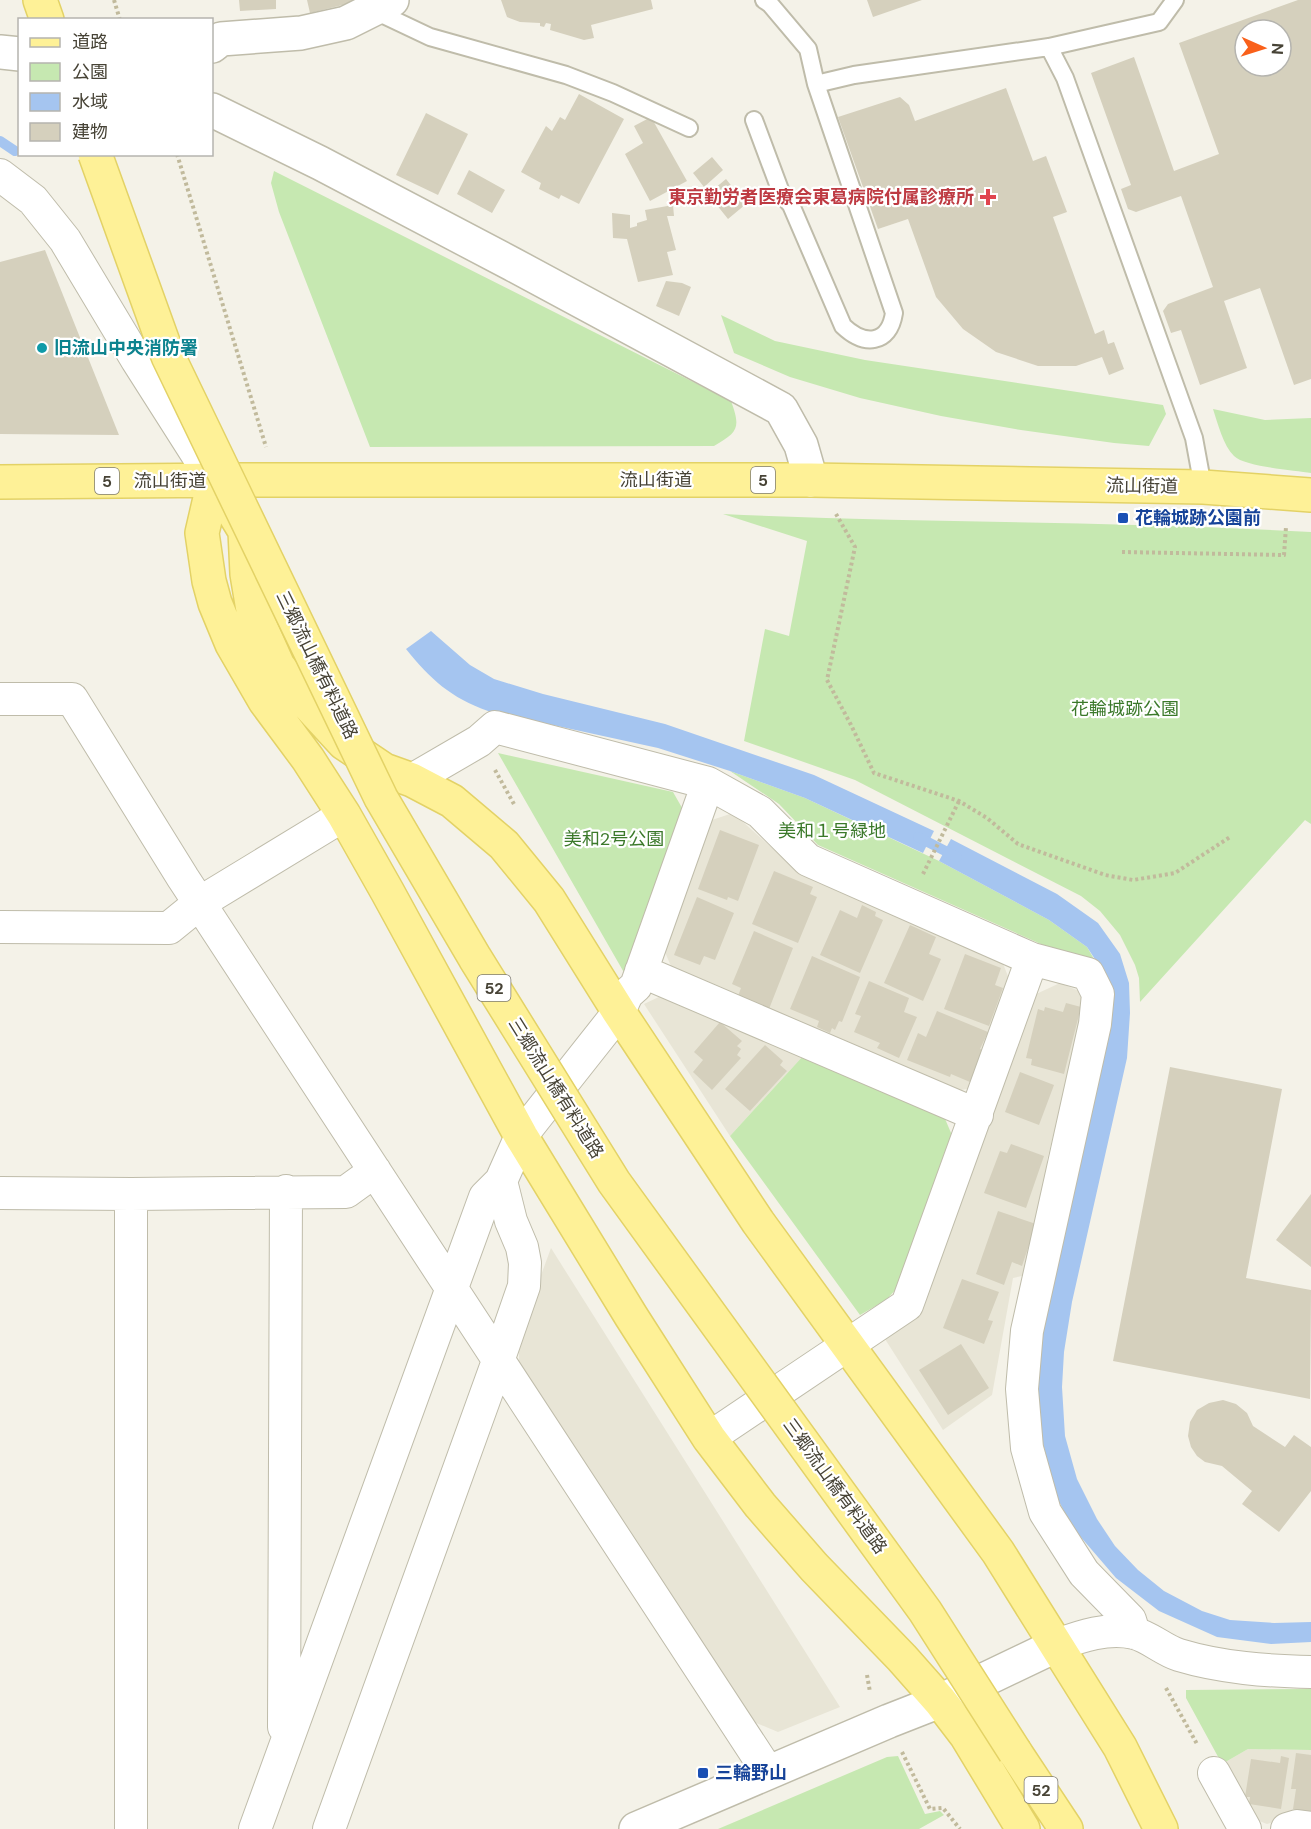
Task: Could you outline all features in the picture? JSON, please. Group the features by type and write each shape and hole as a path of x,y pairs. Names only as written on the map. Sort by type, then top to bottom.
{"main road":[{"path":"40,0 46,18"},
{"name":"三郷流山橋有料道路","path":"96,156 168,356 381,798 614,1182 918,1602 1066,1829"},
{"name":"流山街道","path":"0,482 811,480 1203,487 1311,495"},
{"path":"214,481 245,531 247,574 253,610 278,666 308,704 344,743 384,770 412,780 452,801 504,844 549,900 619,1012 758,1222 998,1552 1120,1747 1161,1829"},
{"path":"214,481 202,533 215,603 232,644 265,701 308,759 344,815 521,1136 709,1438 783,1532 940,1701 966,1735 1023,1829"}],"street":[{"path":"213,45 221,39 301,33 346,23 382,5"},
{"path":"0,52 18,54"},
{"path":"213,110 462,237 781,409 801,445 811,480"},
{"path":"0,176 33,200 65,240 137,360 214,481"},
{"path":"0,699 72,699 183,878 201,902 498,1362 768,1772"},
{"path":"412,780 479,741 495,727 708,783 760,812 808,860 1032,959 1088,974 1098,994 1095,1024 1027,1331 1022,1389 1027,1448 1045,1512 1084,1573 1130,1620 1134,1633"},
{"path":"255,1829 485,1197 501,1181 521,1136 619,1012 627,994 636,986 708,783"},
{"path":"0,927 169,928 201,902 344,815"},
{"path":"709,1438 908,1305 1032,959"},
{"path":"641,971 977,1114"},
{"path":"0,1192 131,1194 346,1192 375,1171"},
{"path":"330,1829 524,1286 525,1263 522,1247 511,1221 501,1181"},
{"path":"283,1749 286,1191"},
{"path":"131,1194 131,1829"},
{"path":"636,1829 940,1701 1082,1635 1110,1632 1134,1633 1177,1655 1225,1666 1311,1672"},
{"path":"1214,1773 1245,1829"},
{"path":"1287,1829 1297,1826 1311,1828"}],"lane":[{"path":"754,120 782,195 791,205 843,326 853,335 863,338 874,339 886,333 892,326 894,313 816,84 808,49 764,0"},
{"path":"816,84 854,75 1049,47 1159,22 1175,0"},
{"path":"382,5 430,38 566,75 613,93 689,128"},
{"path":"1049,47 1065,78 1194,438 1203,487"}],"path":[{"path":"114,0 119,18"},
{"path":"178,156 267,450"},
{"path":"835,513 855,547 827,680 874,773 959,801 987,818 1018,844 1105,874 1133,880 1175,873 1230,837"},
{"path":"1122,552 1284,555 1287,524"},
{"path":"479,741 516,808"},
{"path":"908,904 959,801"},
{"path":"867,1675 870,1698"},
{"path":"1163,1684 1214,1773"},
{"path":"898,1743 930,1809 944,1808 960,1829"}],"shaded area":[{"path":"733,813 799,872 1002,961 1011,984 972,1088 961,1090 673,971 662,945 706,822"},
{"path":"1060,983 1086,994 1086,1010 1047,1160 1051,1187 1031,1274 1013,1278 992,1395 943,1430 885,1339 1034,995"},
{"path":"663,995 803,1056 730,1136 644,1004"},
{"path":"551,1248 840,1707 778,1732 754,1722 519,1361 519,1335"},
{"path":"1248,1749 1311,1750 1311,1817 1297,1815 1267,1824 1249,1817 1222,1764"}],"green space":[{"path":"274,171 731,401 736,417 733,433 714,446 370,447 279,212 271,183"},
{"path":"721,315 775,341 865,360 1163,405 1166,414 1149,446 1021,430 941,416 860,398 790,377 734,353"},
{"path":"1213,409 1265,420 1311,418 1311,473 1240,460 1230,451 1224,440"},
{"name":"花輪城跡公園","path":"723,514 1311,532 1311,824 1305,820 1140,1002 1139,978 1120,935 1100,911 1081,896 855,780 744,741 765,629 789,636 807,541"},
{"name":"美和2号公園","path":"498,753 673,792 685,813 626,976"},
{"name":"美和１号緑地","path":"730,771 805,798 939,861 1049,920 1087,947 1094,959 1059,952 818,845 779,804"},
{"path":"803,1056 943,1114 954,1140 901,1284 886,1300 860,1315 730,1136"},
{"path":"1311,1689 1311,1750 1248,1749 1222,1764 1186,1698 1186,1690"},
{"path":"898,1756 925,1814 940,1811 944,1815 919,1829 718,1829 887,1757"}],"water":[{"path":"431,631 470,665 494,679 543,694 665,724 814,775 934,831 923,853 805,798 730,771 658,748 488,711 475,706 442,686 406,649"},
{"path":"951,839 1057,894 1098,923 1120,954 1129,983 1127,1058 1072,1302 1064,1352 1062,1387 1065,1436 1077,1479 1097,1519 1115,1546 1138,1570 1164,1591 1202,1611 1230,1620 1274,1623 1311,1622 1311,1642 1271,1644 1217,1637 1159,1611 1116,1578 1073,1528 1055,1494 1038,1422 1038,1355 1102,970 1087,947 1049,920 939,861"}],"building":[{"path":"239,0 276,0 276,9 240,11"},
{"path":"307,0 354,0 355,2 310,13"},
{"path":"501,0 651,0 653,9 591,25 594,38 584,40 550,30 551,24 546,23 544,27 540,26 540,23 520,22 507,17"},
{"path":"867,0 922,0 873,17"},
{"path":"1298,0 1311,0 1311,379 1294,385 1260,288 1224,301 1247,368 1200,385 1181,330 1171,333 1163,311 1168,304 1213,287 1181,196 1136,212 1128,209 1121,189 1131,185 1091,73 1134,57 1174,171 1219,154 1179,43 1233,23 1233,78 1293,78 1293,18 1248,18"},
{"path":"1006,88 1033,161 1046,156 1067,212 1053,217 1095,334 1104,330 1108,344 1114,342 1124,369 1109,375 1102,357 1076,366 1038,366 996,352 963,329 936,297 908,219 878,229 838,117 900,97 909,105 915,121"},
{"path":"579,94 624,119 579,204 561,195 559,199 539,189 541,183 521,172 546,126 552,131 560,117 565,120"},
{"path":"426,113 468,134 438,195 396,175"},
{"path":"651,117 687,181 650,201 625,154 643,143 634,126"},
{"path":"712,157 723,170 704,187 693,173"},
{"path":"469,170 505,190 492,213 457,194"},
{"path":"726,179 746,204 728,219 708,194"},
{"path":"673,205 674,216 667,216 676,250 667,252 673,275 638,282 627,239 613,238 612,213 630,215 630,228 647,220 645,210"},
{"name":"旧流山中央消防署","path":"45,250 119,435 0,434 0,262"},
{"path":"666,281 691,287 679,316 656,306"},
{"path":"720,830 759,845 738,901 728,897 727,900 698,889"},
{"path":"774,871 813,887 810,894 817,897 798,943 752,924"},
{"path":"697,897 734,913 715,960 704,956 700,965 674,955"},
{"path":"862,905 876,912 875,916 883,920 860,973 820,955 840,910 857,918"},
{"path":"910,925 936,937 929,954 941,959 923,1001 884,983"},
{"path":"754,931 793,948 769,1009 738,996 741,988 732,984"},
{"path":"965,954 1001,968 995,985 1003,988 989,1026 944,1009"},
{"path":"812,956 860,977 842,1022 839,1021 835,1030 832,1028 830,1033 817,1027 819,1021 790,1009"},
{"path":"869,981 909,998 904,1012 917,1017 899,1058 877,1048 880,1043 854,1032 861,1016 855,1014"},
{"path":"1066,1003 1081,1007 1064,1074 1031,1065 1032,1059 1026,1058 1038,1009 1044,1011 1045,1007 1063,1012"},
{"path":"937,1011 988,1032 970,1082 951,1074 950,1077 907,1060 918,1033 926,1037"},
{"path":"720,1022 742,1041 737,1046 741,1049 737,1055 741,1058 712,1090 693,1072 703,1060 694,1052"},
{"path":"765,1045 783,1061 780,1065 787,1071 750,1111 725,1089"},
{"path":"1170,1067 1282,1089 1246,1278 1311,1290 1310,1399 1113,1361"},
{"path":"1020,1072 1054,1085 1039,1125 1005,1112"},
{"path":"1011,1144 1044,1156 1026,1208 984,1193 1000,1151 1007,1153"},
{"path":"1311,1194 1311,1267 1276,1240"},
{"path":"998,1211 1036,1224 1022,1266 1012,1262 1004,1285 976,1274"},
{"path":"962,1279 999,1292 988,1320 993,1321 984,1344 943,1328"},
{"path":"961,1344 989,1388 948,1415 919,1370"},
{"path":"1223,1400 1236,1404 1247,1413 1253,1426 1285,1447 1294,1435 1311,1447 1311,1491 1279,1532 1242,1504 1252,1491 1222,1466 1205,1462 1191,1447 1188,1436 1190,1422 1197,1410 1209,1403"},
{"path":"1296,1753 1311,1755 1311,1812 1293,1809 1296,1789 1291,1789"},
{"path":"1281,1756 1289,1758 1281,1809 1249,1804 1250,1797 1245,1797 1251,1759 1280,1763"}],"waterway":[{"path":"0,141 15,151"},
{"path":"918,837 957,857"}],"place":[{"name":"東京勤労者医療会東葛病院付属診療所","path":"988,197"},
{"name":"旧流山中央消防署","path":"42,348"},
{"name":"花輪城跡公園前","path":"1123,518"},
{"name":"三輪野山","path":"703,1773"}]}
